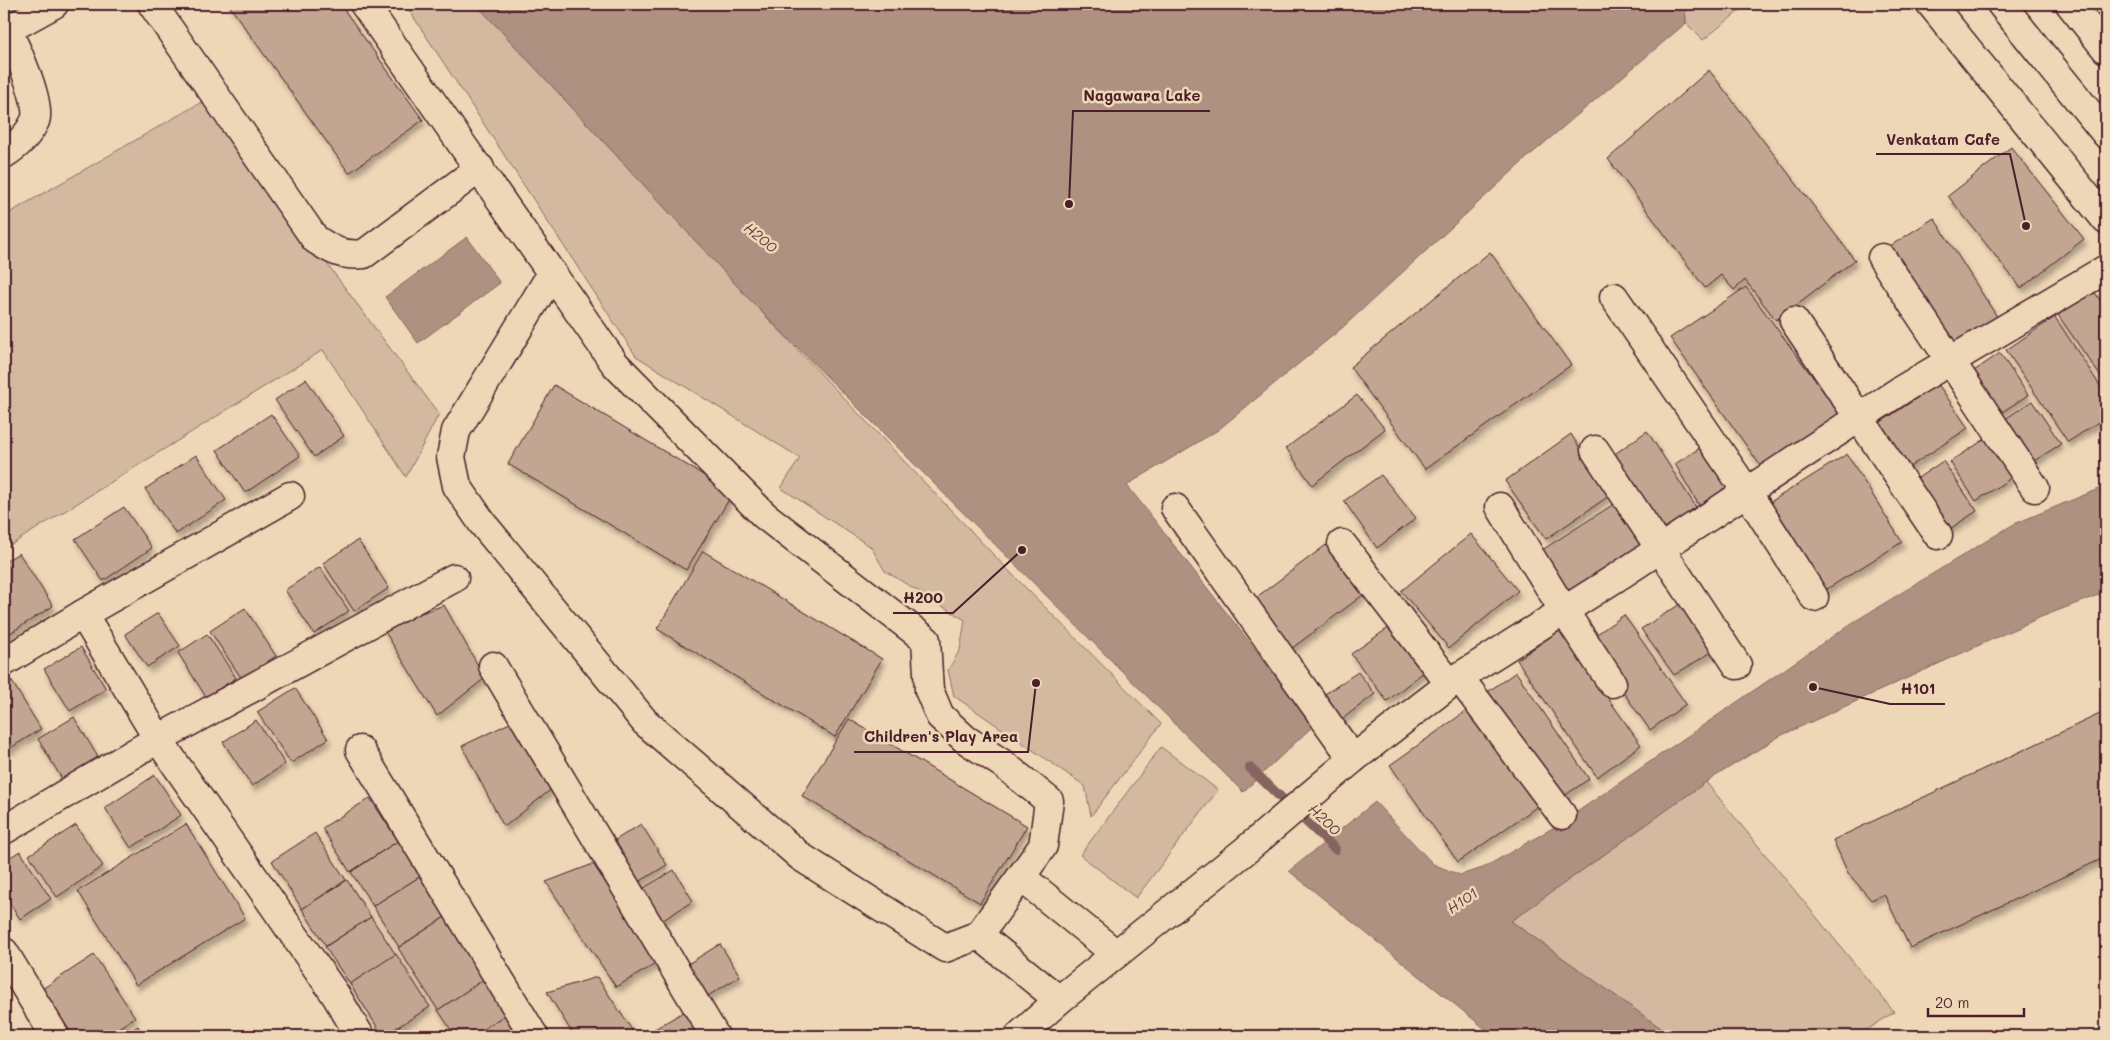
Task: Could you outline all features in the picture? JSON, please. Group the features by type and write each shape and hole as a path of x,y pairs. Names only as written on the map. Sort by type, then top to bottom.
{"main road":[{"path":"4,154 18,145 36,120 33,92 6,27 54,4"},
{"path":"152,4 316,239 331,250 348,255 364,254 480,168"},
{"path":"364,4 480,168 615,364 737,490 764,515 926,640 929,690 940,716 965,739 1003,764 1049,801 1043,846 978,935 945,948 801,858 645,722 483,524 457,486 451,457 456,431 552,273"},
{"path":"1932,4 2106,220"},
{"path":"2001,4 2106,134"},
{"path":"2070,4 2106,48"},
{"path":"1882,258 2035,488"},
{"path":"1019,1036 1059,1000 1246,850 1353,759 1454,681 1659,550 1859,418 1951,360 2106,269"},
{"path":"1614,298 1747,492 1814,597"},
{"path":"1794,321 1938,535"},
{"path":"1594,450 1737,665"},
{"path":"4,662 83,614 290,496"},
{"path":"1500,507 1564,611 1612,683"},
{"path":"1175,508 1353,759"},
{"path":"1342,544 1562,815"},
{"path":"4,830 158,738 454,578"},
{"path":"83,614 158,738 334,994 360,1036"},
{"path":"493,666 715,1036"},
{"path":"360,750 534,1036"},
{"path":"1021,877 1116,954"},
{"path":"978,935 1059,1000"},
{"path":"4,952 55,1036"}],"shaded area":[{"path":"405,4 476,4 753,303 1011,573 1161,724 1091,816 1085,786 954,696 948,670 960,650 965,620 885,571 871,547 781,488 800,458 636,356"},
{"path":"1685,4 1748,4 1703,40 1686,23"},
{"path":"205,100 439,414 406,477 323,350 4,549 4,216"},
{"path":"1161,747 1218,790 1136,898 1080,855"},
{"path":"1706,782 1894,1012 1858,1036 1672,1036 1511,921"}],"water":[{"path":"476,4 1685,4 1686,23 1529,156 1342,328 1218,430 1127,485 1314,725 1243,792 753,303"},
{"path":"467,237 500,283 418,343 385,297"},
{"path":"2106,486 2106,592 2041,617 1780,736 1706,782 1511,921 1672,1036 1494,1036 1289,871 1375,802 1433,864 1460,875 1483,868 1558,825 1852,623 2014,524"}],"building":[{"path":"228,4 340,4 423,120 349,173"},
{"path":"1709,70 1855,260 1776,320 1745,280 1734,290 1721,275 1705,288 1608,159"},
{"path":"2011,147 2084,239 2021,288 1948,196"},
{"path":"1934,218 2001,323 1958,350 1890,246"},
{"path":"1490,252 1571,365 1425,469 1350,367"},
{"path":"1746,287 1844,419 1765,472 1670,338"},
{"path":"2094,291 2106,309 2106,384 2058,315"},
{"path":"2055,317 2106,395 2106,417 2068,442 2006,350"},
{"path":"2000,353 2028,395 1996,416 1968,375"},
{"path":"306,379 344,436 314,457 275,400"},
{"path":"1938,384 1968,428 1902,472 1872,428"},
{"path":"554,385 733,493 686,570 508,464"},
{"path":"1357,395 1385,429 1312,485 1286,448"},
{"path":"2032,401 2061,444 2026,466 1998,424"},
{"path":"271,414 300,456 245,493 217,450"},
{"path":"1647,431 1701,515 1665,537 1612,456"},
{"path":"1571,434 1609,496 1546,539 1505,481"},
{"path":"1985,439 2011,478 1976,501 1950,462"},
{"path":"1706,444 1735,487 1703,512 1675,464"},
{"path":"1847,454 1902,542 1822,592 1767,504"},
{"path":"196,455 226,500 176,534 145,489"},
{"path":"1943,461 1977,511 1942,534 1909,484"},
{"path":"1381,475 1416,518 1377,548 1344,501"},
{"path":"1617,502 1646,550 1568,600 1539,552"},
{"path":"124,507 152,548 103,581 75,539"},
{"path":"1471,534 1518,591 1449,648 1401,591"},
{"path":"358,540 389,588 354,611 323,563"},
{"path":"1326,545 1363,595 1291,649 1254,599"},
{"path":"703,551 882,659 835,737 657,629"},
{"path":"19,553 53,606 4,637 4,562"},
{"path":"320,567 349,611 314,634 285,590"},
{"path":"1685,601 1715,650 1674,675 1641,629"},
{"path":"444,605 485,678 437,716 382,627"},
{"path":"245,608 276,656 242,679 210,631"},
{"path":"158,613 180,646 147,667 125,634"},
{"path":"1624,615 1686,704 1650,730 1587,641"},
{"path":"1394,624 1430,667 1387,701 1351,654"},
{"path":"1560,630 1641,745 1597,777 1517,660"},
{"path":"207,634 236,678 206,697 178,653"},
{"path":"81,647 106,689 70,711 44,669"},
{"path":"1358,672 1375,694 1342,719 1325,694"},
{"path":"1516,672 1589,779 1558,800 1486,693"},
{"path":"11,680 41,729 7,750 4,745 4,685"},
{"path":"295,688 328,739 291,763 257,712"},
{"path":"1469,709 1538,806 1458,862 1390,765"},
{"path":"2106,711 2106,857 1910,948 1884,894 1871,900 1848,873 1833,840"},
{"path":"74,717 98,757 62,779 38,739"},
{"path":"849,719 1027,826 980,903 802,796"},
{"path":"256,720 285,764 252,786 223,742"},
{"path":"516,720 554,787 504,827 462,746"},
{"path":"155,775 181,815 131,848 105,808"},
{"path":"370,798 398,841 350,872 322,828"},
{"path":"186,824 245,918 136,985 78,891"},
{"path":"641,824 667,865 634,885 609,844"},
{"path":"76,825 103,866 57,897 29,855"},
{"path":"315,833 346,880 302,909 272,861"},
{"path":"398,841 421,876 373,906 351,872"},
{"path":"20,851 51,899 20,919 4,894 4,861"},
{"path":"593,864 659,962 616,987 546,882"},
{"path":"674,870 693,901 657,924 637,892"},
{"path":"421,876 448,915 399,947 373,906"},
{"path":"347,880 371,917 326,946 302,909"},
{"path":"448,915 488,977 438,1010 398,948"},
{"path":"371,917 396,955 350,984 325,947"},
{"path":"720,944 740,976 703,999 683,967"},
{"path":"396,954 430,1007 383,1036 350,984"},
{"path":"94,955 135,1017 106,1036 73,1036 42,989"},
{"path":"597,977 636,1036 574,1036 547,992"},
{"path":"486,978 508,1013 473,1036 455,1036 438,1010"},
{"path":"690,1008 711,1036 643,1036"},
{"path":"508,1013 523,1036 473,1036"},
{"path":"138,1026 145,1036 123,1036"}],"waterway":[{"name":"H200","path":"1250,768 1335,849"}],"place":[{"name":"Nagawara Lake","path":"1069,204"},
{"name":"Venkatam Cafe","path":"2026,226"},
{"name":"H200","path":"1022,550"},
{"name":"Children's Play Area","path":"1036,683"},
{"name":"H101","path":"1813,687"}]}
